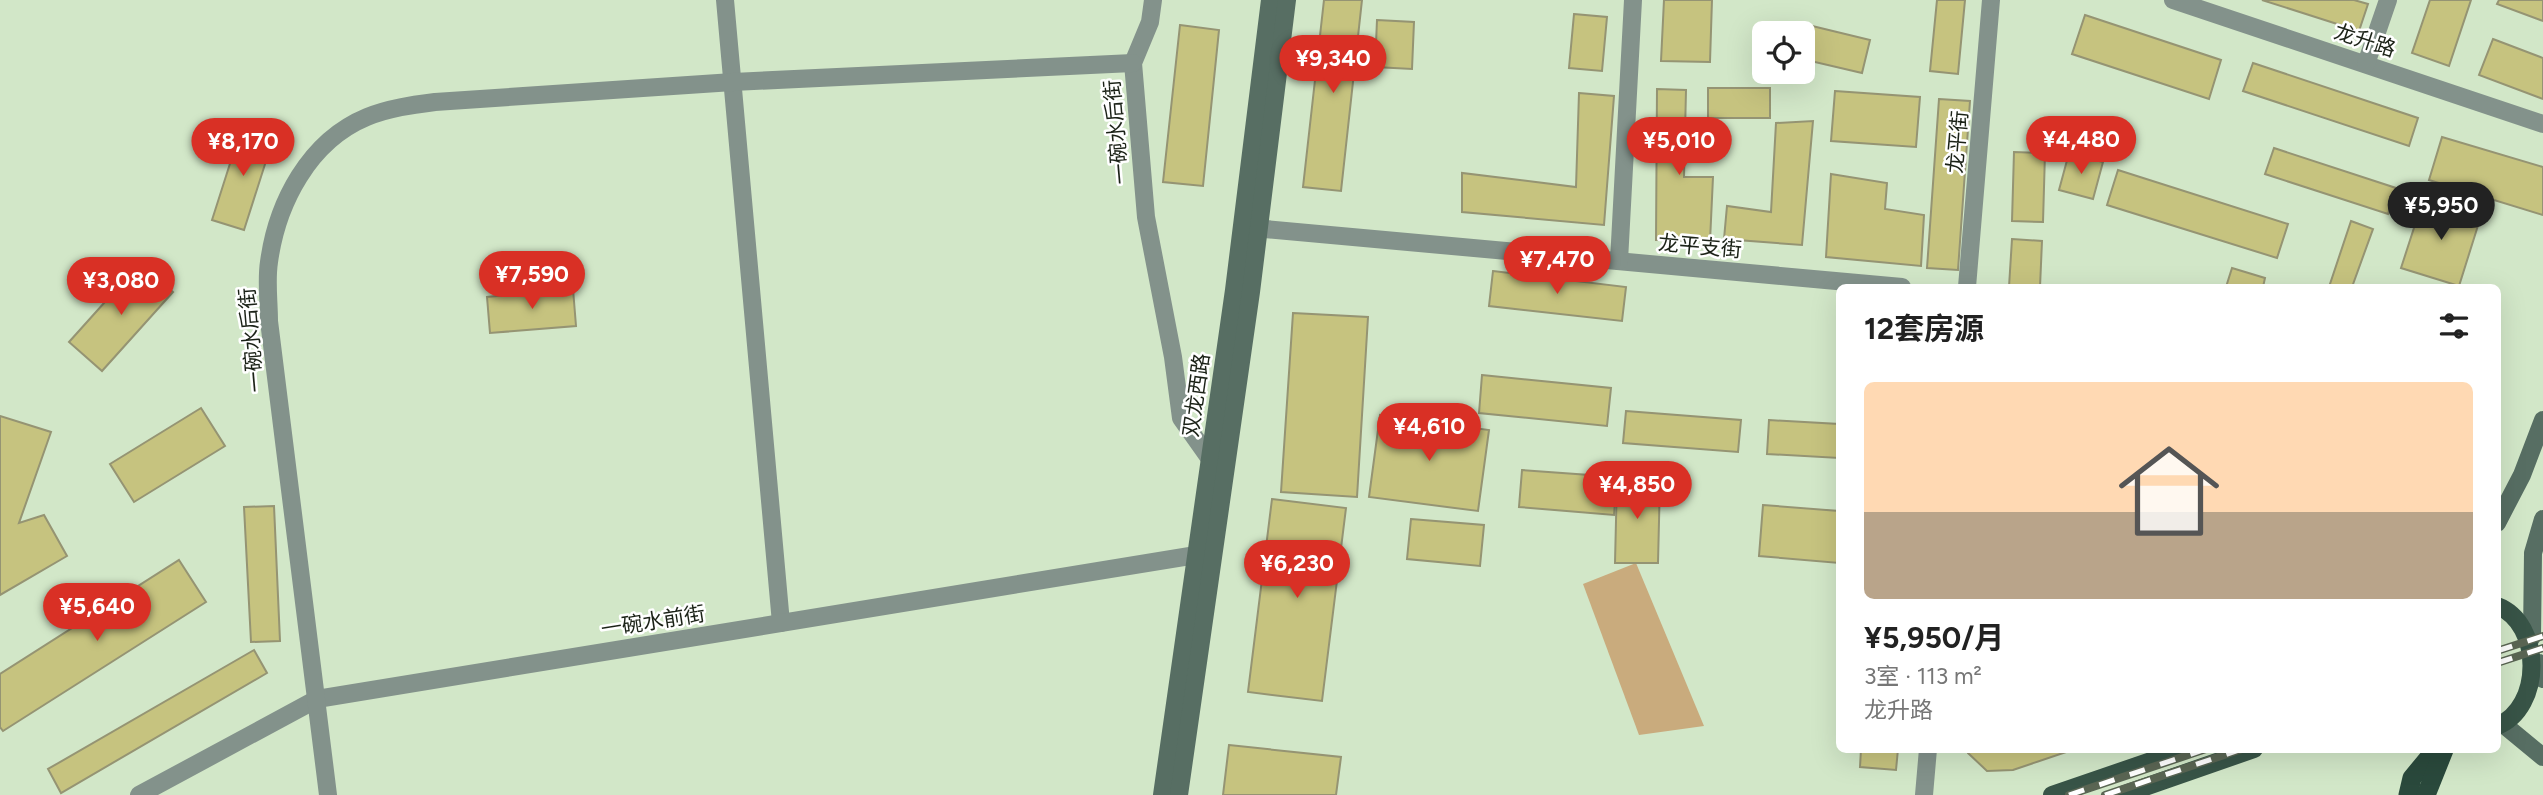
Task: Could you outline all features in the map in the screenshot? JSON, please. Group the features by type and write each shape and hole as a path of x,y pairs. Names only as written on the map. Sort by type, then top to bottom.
{"highway":[{"path":"2407,795 2412,778 2433,753"},
{"path":"2426,795 2442,753"}],"main road":[{"name":"双龙西路","path":"1180,795 1250,227 1270,0"},
{"name":"双龙西路","path":"1162,795 1210,459 1287,0"},
{"path":"2501,515 2522,475 2543,420"},
{"path":"2501,724 2518,714 2530,699 2541,671 2532,637 2533,552 2543,519"},
{"path":"2501,608 2520,620 2532,637"},
{"path":"2501,726 2543,757"},
{"path":"2052,795 2174,753"},
{"path":"2122,795 2243,753"}],"street":[{"path":"725,0 781,623"},
{"path":"1133,64 1150,22 1153,0"},
{"path":"1619,261 1633,0"},
{"name":"龙平街","path":"1967,284 1991,0"},
{"name":"龙升路","path":"2173,0 2543,124"},
{"path":"2366,64 2388,0"},
{"name":"一碗水后街","path":"328,795 269,321 269,263 279,214 306,164 338,134 365,117 398,107 733,82 1133,64 1146,217 1173,357 1181,418 1210,459"},
{"name":"龙平支街","path":"1250,227 1869,284"},
{"name":"一碗水前街","path":"139,795 317,699 1196,555"},
{"path":"1924,795 1928,753"}],"shaded area":[{"path":"1636,563 1704,726 1639,735 1583,584"}],"building":[{"path":"1324,0 1362,0 1341,191 1303,187"},
{"path":"1664,0 1712,0 1710,62 1661,61"},
{"path":"1937,0 1965,0 1958,74 1930,71"},
{"path":"2262,0 2354,0 2368,4 2359,31"},
{"path":"2430,0 2471,0 2449,66 2412,53"},
{"path":"2499,0 2543,0 2543,21 2497,4"},
{"path":"1574,14 1607,17 1602,71 1569,68"},
{"path":"2085,15 2221,60 2209,99 2072,54"},
{"path":"1377,20 1414,22 1412,69 1375,67"},
{"path":"1180,25 1219,30 1203,186 1163,182"},
{"path":"1815,27 1870,40 1862,73 1815,62"},
{"path":"2493,39 2543,58 2543,99 2479,75"},
{"path":"2253,63 2418,118 2409,146 2243,91"},
{"path":"1708,88 1770,88 1770,118 1708,118"},
{"path":"1657,89 1686,90 1684,177 1713,177 1710,241 1656,240"},
{"path":"1835,91 1920,97 1916,147 1831,141"},
{"path":"1579,93 1614,96 1604,225 1462,212 1462,173 1576,187"},
{"path":"1939,99 1970,101 1958,270 1927,268"},
{"path":"1813,121 1802,245 1724,239 1727,206 1771,212 1776,123"},
{"path":"242,126 274,136 244,230 212,220"},
{"path":"2442,137 2543,167 2543,215 2429,180"},
{"path":"2274,148 2396,188 2388,214 2265,174"},
{"path":"2014,152 2045,153 2043,222 2012,221"},
{"path":"2069,153 2103,162 2093,199 2059,190"},
{"path":"2118,170 2288,224 2277,258 2107,205"},
{"path":"1831,174 1887,183 1885,209 1924,215 1921,266 1826,257"},
{"path":"2424,197 2481,216 2460,284 2401,268"},
{"path":"2351,221 2373,229 2353,284 2330,284"},
{"path":"2012,239 2042,241 2040,284 2009,284"},
{"path":"140,263 173,292 102,371 69,342"},
{"path":"2232,268 2265,278 2264,284 2227,284"},
{"path":"1493,271 1626,287 1622,321 1489,306"},
{"path":"573,289 576,326 490,333 487,297"},
{"path":"1293,313 1368,317 1357,497 1281,492"},
{"path":"1482,375 1611,388 1607,426 1479,413"},
{"path":"201,408 225,446 134,502 110,464"},
{"path":"1626,411 1741,420 1738,452 1623,443"},
{"path":"1380,415 1489,430 1478,511 1369,497"},
{"path":"0,416 51,432 19,523 44,515 67,556 0,595"},
{"path":"1769,420 1836,424 1836,458 1767,454"},
{"path":"1522,470 1617,477 1614,515 1519,507"},
{"path":"1617,479 1660,480 1658,563 1615,563"},
{"path":"1272,499 1346,508 1322,701 1248,692"},
{"path":"1763,505 1836,511 1836,563 1759,556"},
{"path":"274,506 280,641 251,642 244,507"},
{"path":"1411,519 1484,525 1480,566 1407,559"},
{"path":"179,560 206,602 3,731 0,727 0,674"},
{"path":"254,650 267,673 61,793 48,769"},
{"path":"1229,745 1341,757 1336,795 1223,795"},
{"path":"1861,753 1898,753 1896,770 1860,767"},
{"path":"1968,753 2063,753 2013,770 1987,771"}],"railway":[{"path":"2501,650 2543,636"},
{"path":"2501,662 2543,648"},
{"path":"2069,795 2194,753"},
{"path":"2105,795 2230,753"}]}
